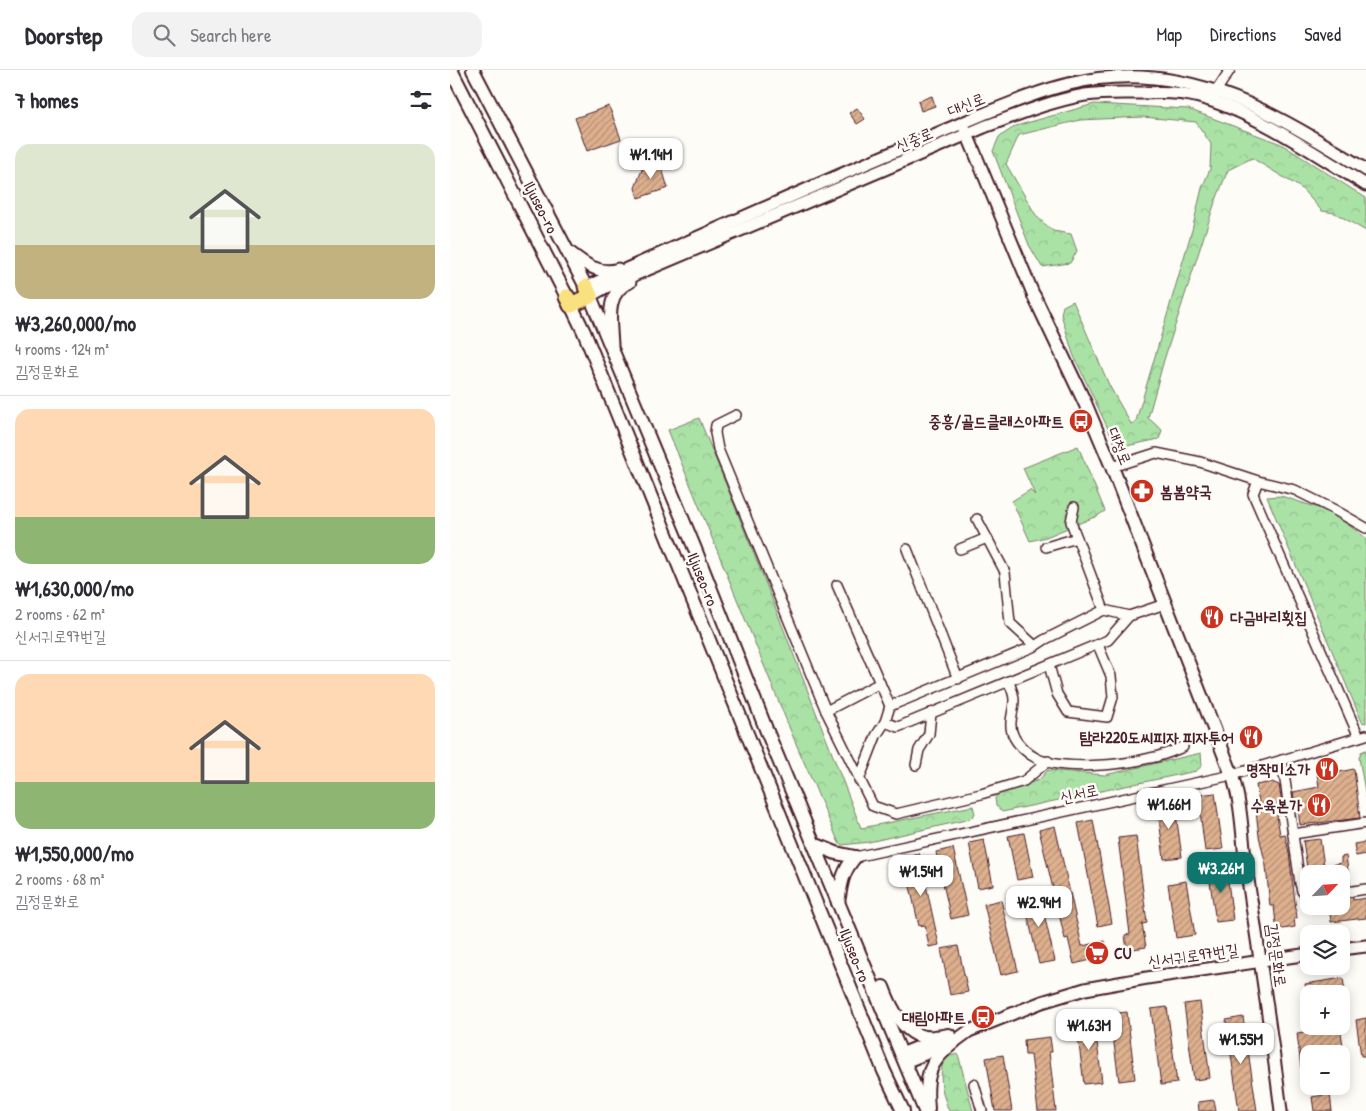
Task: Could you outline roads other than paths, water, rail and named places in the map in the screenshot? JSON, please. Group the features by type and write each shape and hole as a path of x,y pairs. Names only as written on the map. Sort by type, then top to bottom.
{"main road":[{"name":"Iljuseo-ro","path":"451,70 588,340 882,1066 903,1111"},
{"name":"Iljuseo-ro","path":"474,70 588,291 695,549 768,734 903,1058 927,1111"},
{"path":"569,301 588,291"},
{"name":"대청로","path":"1034,296 1085,403 1112,467 1232,776"},
{"path":"814,844 836,853 855,857"},
{"path":"838,903 846,867 855,857"},
{"path":"865,967 880,980 888,1000 902,1022 915,1034 926,1037 952,1038"},
{"path":"927,1111 928,1076 934,1061 952,1038"},
{"path":"882,1066 903,1058"}],"street":[{"path":"1216,91 1230,70"},
{"name":"대신로","path":"647,265 772,204 963,123 1058,86 1099,78 1156,78 1216,91 1270,114 1366,170"},
{"name":"신중로","path":"588,291 606,287 647,265 968,134 1024,112 1084,95 1162,92 1197,97 1225,106 1275,130 1366,185"},
{"name":"대청로","path":"963,123 1034,296"},
{"path":"567,251 585,264 606,271 615,270 639,260 647,265 642,276 626,283 613,297 610,308 612,347"},
{"path":"736,415 716,425 715,433 718,449 826,710 872,806 896,814 981,794 1024,781 1048,761"},
{"path":"1112,467 1156,453 1200,462 1258,481 1295,490 1334,508 1366,528"},
{"path":"1258,481 1253,494 1362,736"},
{"path":"1074,507 1071,522 1104,610"},
{"path":"977,519 1004,572 1010,623 1035,646"},
{"path":"960,549 986,538"},
{"path":"1046,547 1077,538"},
{"path":"907,549 958,679"},
{"path":"837,585 890,706 885,722 876,736 858,780"},
{"path":"885,722 898,727 1098,645 1108,640 1129,616 1165,604"},
{"path":"890,706 1035,646 1104,610 1129,616"},
{"path":"1049,665 1057,694 1068,712 1106,717 1113,697 1111,676 1098,645"},
{"path":"1008,681 1013,692 1014,701 1010,725 1014,738 1036,758 1060,764 1109,765 1151,758 1183,747"},
{"path":"826,710 880,683"},
{"path":"916,765 919,750 929,734 931,713"},
{"name":"신서로","path":"855,857 1232,776 1362,736"},
{"path":"1282,760 1300,884"},
{"name":"김정문화로","path":"1232,776 1238,791 1246,864 1262,961 1282,1111"},
{"path":"1293,834 1366,823"},
{"path":"1350,892 1366,889"},
{"path":"1350,948 1366,946"},
{"name":"신서귀로97번길","path":"903,1058 952,1038 960,1031 969,1031 1042,1002 1085,989 1300,955"},
{"path":"974,1084 982,1111"}],"place":[{"name":"중흥/골드클래스아파트","path":"1081,421"},
{"name":"봄봄약국","path":"1142,491"},
{"name":"다금바리횟집","path":"1212,617"},
{"name":"탐라220도씨피자 피자투어","path":"1251,737"},
{"name":"명작미소가","path":"1327,769"},
{"name":"수육본가","path":"1319,805"},
{"name":"CU","path":"1097,953"},
{"name":"대림아파트","path":"983,1017"}]}
